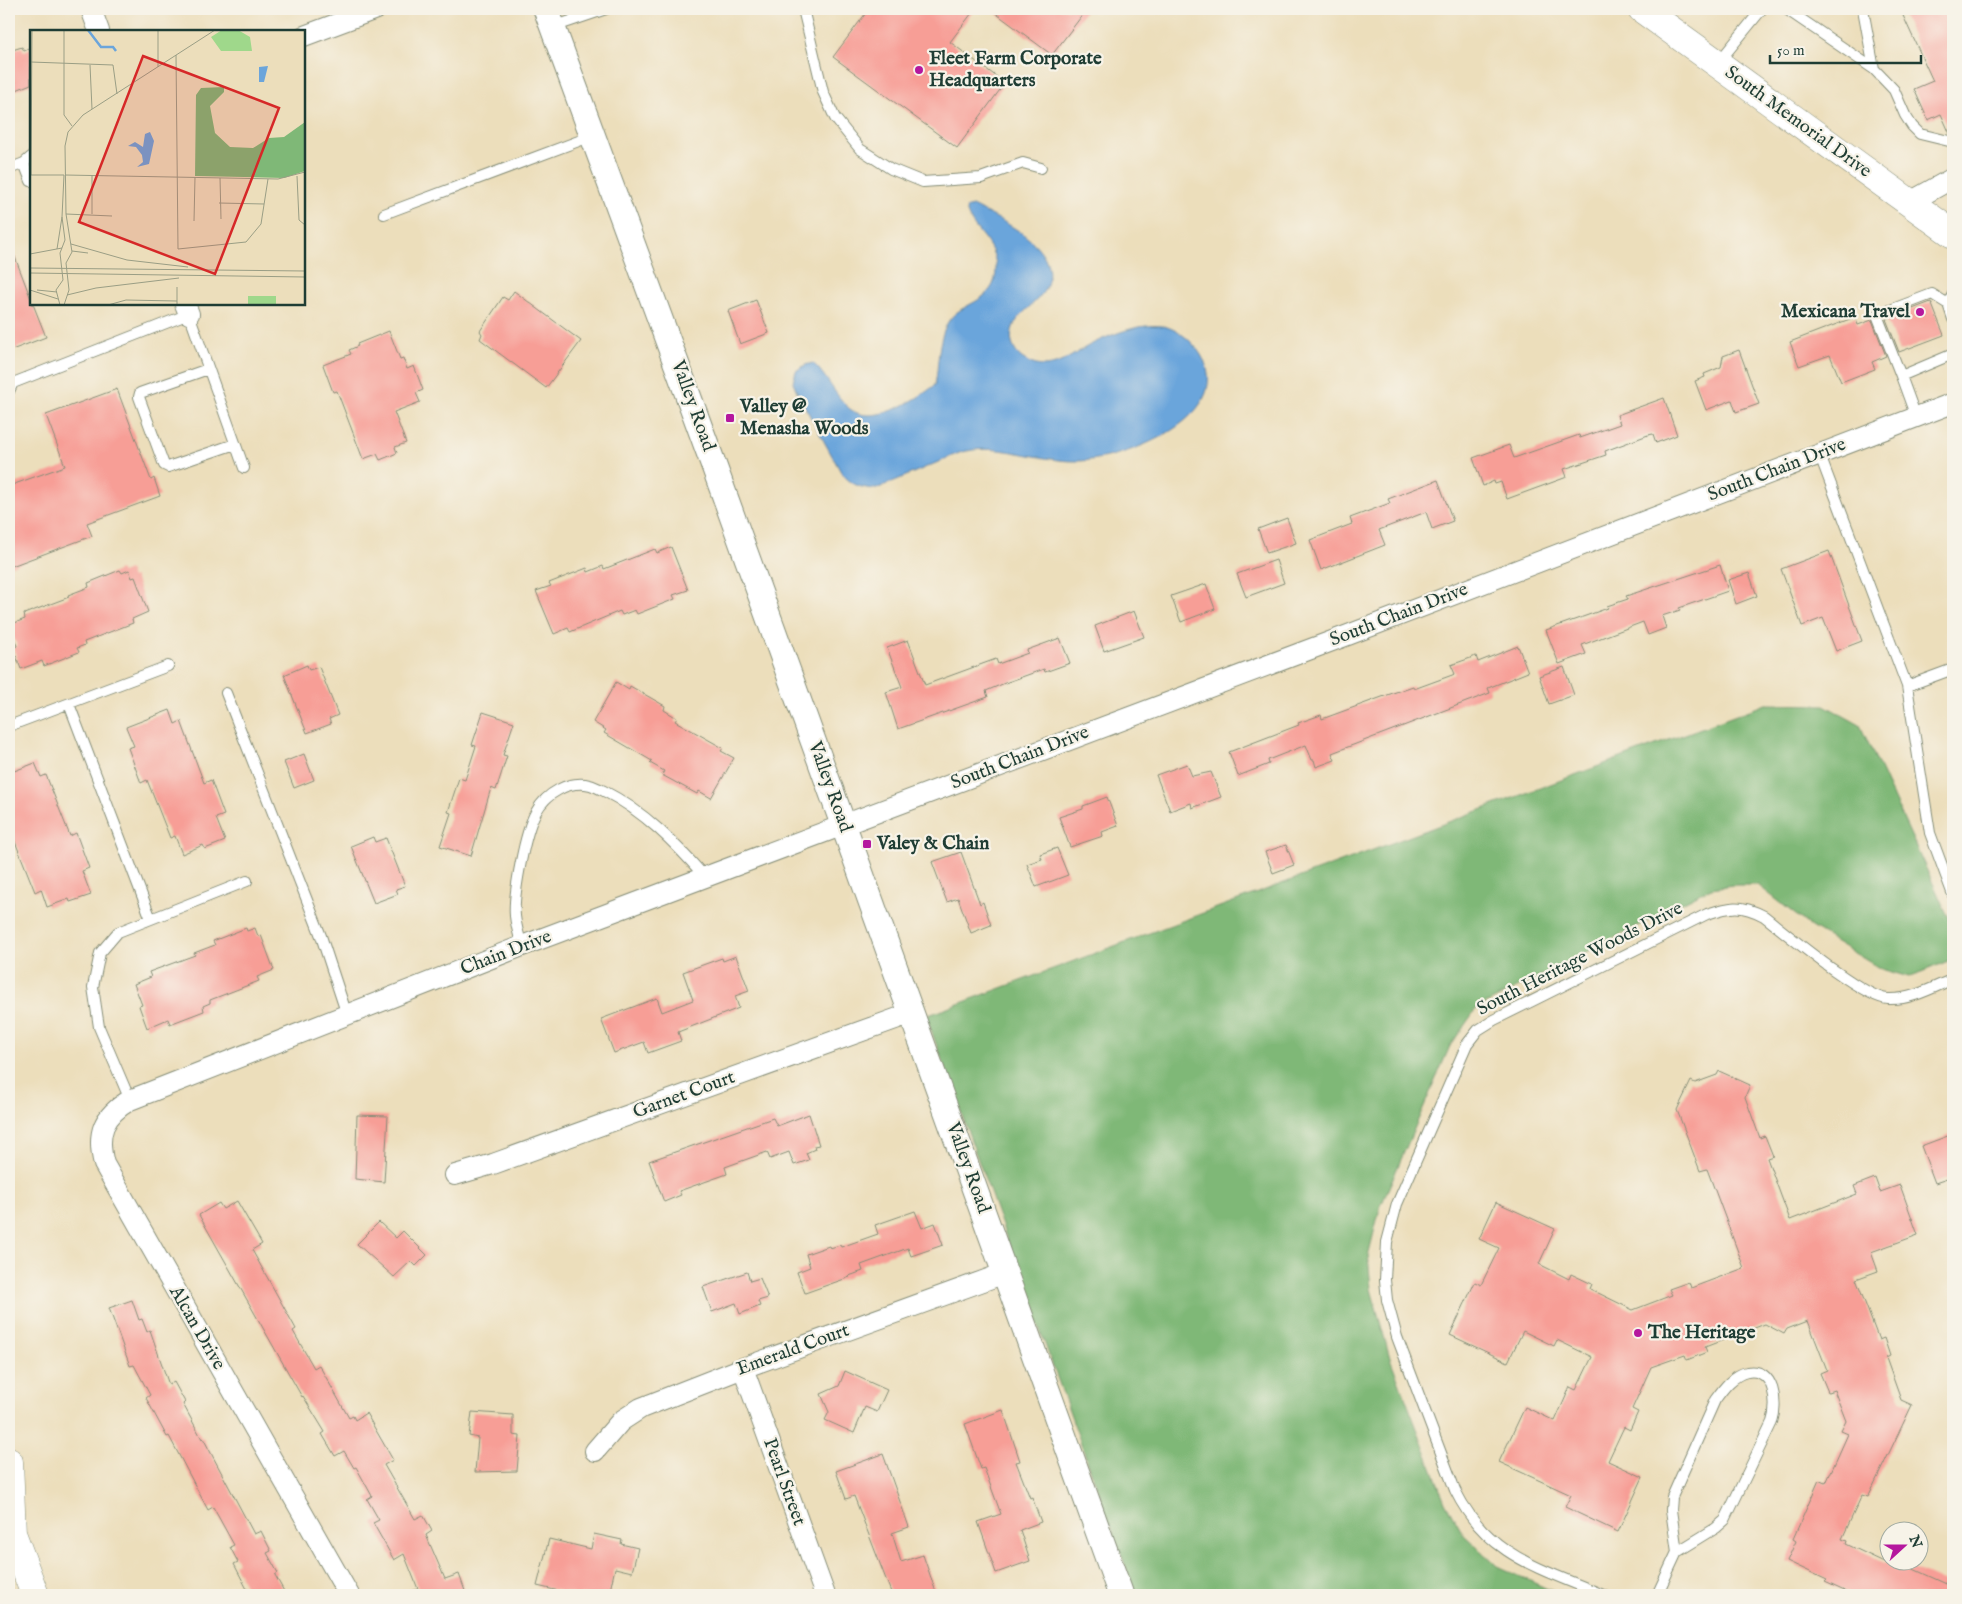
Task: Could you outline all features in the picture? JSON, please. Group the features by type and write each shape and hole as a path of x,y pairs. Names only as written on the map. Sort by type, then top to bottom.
{"main road":[{"name":"South Memorial Drive","path":"1642,9 1953,234"},
{"path":"9,1462 10,1529 35,1595"}],"street":[{"path":"91,9 99,30"},
{"path":"305,36 376,9"},
{"name":"Valley Road","path":"550,18 682,376 1121,1595"},
{"path":"1910,202 1953,178"},
{"name":"South Chain Drive","path":"843,824 1348,635 1953,403"},
{"name":"Chain Drive","path":"169,1084 522,946 843,824"},
{"name":"Garnet Court","path":"455,1175 492,1164 912,1013"},
{"name":"Alcan Drive","path":"169,1084 130,1100 116,1109 106,1120 101,1135 100,1150 104,1164 349,1595"},
{"name":"Emerald Court","path":"595,1451 621,1421 641,1408 744,1368 1005,1273"},
{"name":"Pearl Street","path":"744,1368 825,1595"}],"lane":[{"path":"550,18 606,9"},
{"path":"803,9 823,92 836,118 860,149 891,169 923,182 981,178 1022,163 1041,168"},
{"path":"1717,64 1762,9"},
{"path":"1786,9 1874,70 1894,90 1905,115 1920,134 1953,142"},
{"path":"1863,9 1874,70"},
{"path":"384,214 592,136"},
{"path":"9,169 28,160 30,174"},
{"path":"1916,417 1877,315 1932,294 1948,304 1953,319"},
{"path":"1948,304 1953,294"},
{"path":"9,391 13,383 187,309 244,468"},
{"path":"1901,376 1953,354"},
{"path":"208,369 140,393 139,397 164,465 168,467 235,444"},
{"path":"1819,453 1907,686 1930,833 1953,895"},
{"path":"9,726 168,666"},
{"path":"1907,686 1953,670"},
{"path":"226,693 321,936 347,1015"},
{"path":"69,704 151,919"},
{"path":"522,946 515,915 517,881 524,848 536,812 549,796 566,785 590,785 616,797 660,830 705,877"},
{"path":"130,1100 99,1027 93,987 100,953 118,932 247,881"},
{"name":"South Heritage Woods Drive","path":"1603,1595 1514,1557 1490,1539 1461,1504 1391,1319 1386,1300 1385,1261 1391,1223 1400,1196 1467,1044 1478,1030 1494,1020 1707,914 1736,906 1750,909 1764,916 1867,993 1886,999 1906,998 1953,979"},
{"path":"1657,1595 1677,1552 1671,1510 1672,1497 1715,1400 1721,1391 1739,1376 1748,1372 1755,1372 1768,1381 1775,1395 1775,1414 1725,1520 1716,1528 1677,1552"}],"green space":[{"path":"1766,704 1824,705 1860,725 1953,927 1953,959 1909,977 1881,969 1811,927 1758,885 1733,885 1711,888 1476,1009 1450,1046 1380,1208 1368,1256 1371,1289 1390,1358 1445,1502 1463,1534 1497,1566 1561,1595 1136,1595 926,1016"}],"water":[{"path":"972,206 997,218 1026,236 1045,259 1049,272 1046,287 1036,301 1018,319 1011,334 1013,346 1020,357 1034,364 1051,365 1067,359 1098,341 1134,328 1153,326 1170,328 1191,342 1206,366 1207,389 1197,409 1178,426 1153,441 1100,458 1078,461 988,449 973,450 959,453 876,489 861,487 848,480 841,472 799,396 793,382 796,371 805,365 813,363 840,398 850,409 859,414 870,415 894,409 917,398 935,385 940,345 948,322 954,315 977,301 991,289 995,280 996,268 992,250 968,216 966,208"}],"building":[{"name":"Fleet Farm Corporate Headquarters","path":"869,9 975,9 950,42 1005,83 957,148 833,57"},
{"name":"Fleet Farm Corporate Headquarters","path":"990,9 1087,9 1052,55"},
{"path":"1900,9 1953,9 1953,135 1950,134 1941,114 1928,120 1914,89 1933,81"},
{"path":"22,47 24,51 30,48 30,84 9,93 9,51"},
{"path":"10,244 30,296 30,305 33,305 46,337 9,351"},
{"path":"514,291 581,341 546,388 480,339 482,334 480,331 503,297 508,300"},
{"path":"756,300 769,333 740,344 728,311"},
{"path":"1931,302 1944,335 1899,352 1886,319"},
{"path":"1855,317 1858,325 1872,320 1886,356 1872,362 1875,369 1841,382 1830,355 1799,366 1790,342"},
{"path":"389,331 400,359 403,358 407,369 414,366 423,390 416,393 420,402 394,412 406,443 395,447 397,453 380,460 377,454 363,459 337,391 333,392 323,365 351,354 349,350 358,346 357,344"},
{"path":"1739,350 1759,404 1736,412 1732,400 1706,410 1695,381 1705,377 1704,374 1721,367 1723,356"},
{"path":"117,389 151,480 154,478 160,496 87,523 92,536 9,567 9,486 65,466 46,415"},
{"path":"1664,398 1677,435 1656,443 1653,434 1648,435 1605,451 1606,455 1564,469 1567,477 1507,499 1501,482 1495,484 1494,481 1483,486 1473,458 1509,445 1514,458 1579,435 1580,438 1620,424 1617,415"},
{"path":"1438,480 1453,521 1432,529 1426,512 1379,530 1385,545 1321,570 1310,540 1352,524 1350,518 1390,503 1388,499"},
{"path":"1287,518 1296,543 1267,553 1258,529"},
{"path":"671,547 688,590 673,595 675,599 637,614 635,610 622,615 620,611 570,632 568,628 554,634 536,591 551,586 549,583 587,568 588,572 603,566 604,569 655,549 657,553"},
{"path":"1829,551 1862,641 1836,651 1823,618 1802,626 1781,569"},
{"path":"1276,560 1284,583 1246,597 1237,574"},
{"path":"1720,565 1728,591 1662,616 1666,628 1648,635 1643,622 1582,645 1586,654 1559,664 1546,630 1608,608 1607,606 1628,599 1626,596"},
{"path":"120,570 122,573 129,570 132,578 135,577 148,612 132,619 133,623 84,642 85,645 77,648 79,652 44,666 42,661 21,669 13,648 17,646 9,625 25,619 24,614 69,597 68,595 89,587 88,583"},
{"path":"1749,573 1757,596 1736,604 1728,580"},
{"path":"1206,584 1215,609 1181,622 1171,596"},
{"path":"1134,611 1144,637 1104,651 1095,626"},
{"path":"1060,638 1070,663 1045,672 1044,669 1005,683 986,691 988,697 898,729 886,692 902,687 887,648 908,640 925,685 996,659 998,664 1028,653 1027,650"},
{"path":"1518,646 1528,672 1488,688 1490,693 1332,753 1335,760 1316,767 1306,745 1268,760 1269,764 1238,776 1229,752 1321,715 1322,719 1413,686 1414,689 1455,674 1451,665 1476,656 1478,662"},
{"path":"307,665 309,670 319,667 338,715 329,719 331,724 307,733 284,675"},
{"path":"1564,667 1574,695 1549,704 1539,676"},
{"path":"616,682 629,690 630,686 665,706 664,710 677,718 675,721 723,748 721,751 734,758 711,798 699,791 697,794 662,775 664,771 650,763 652,761 604,733 606,730 593,722"},
{"path":"170,710 175,724 181,721 204,783 211,780 224,815 216,818 225,841 205,849 203,845 182,854 175,836 170,838 147,780 141,783 128,748 134,746 126,727"},
{"path":"483,712 514,722 503,755 507,756 496,790 491,788 471,856 440,846 451,813 448,812 459,778 465,780 476,746 472,745"},
{"path":"304,754 314,780 294,788 284,762"},
{"path":"35,763 41,777 46,775 70,836 76,833 89,868 82,871 91,895 70,902 69,899 47,907 41,889 35,892 12,834 9,835 9,773"},
{"path":"1187,764 1192,776 1211,772 1221,797 1192,808 1191,803 1170,811 1156,775"},
{"path":"1107,797 1118,826 1102,832 1103,836 1070,847 1059,817 1083,809 1083,806"},
{"path":"373,837 375,842 386,838 405,886 396,889 398,894 374,903 351,846"},
{"path":"1286,845 1294,865 1273,873 1265,852"},
{"path":"1057,848 1068,875 1036,887 1027,864 1042,859 1040,854"},
{"path":"961,852 980,904 983,902 991,925 971,933 958,898 947,902 932,862"},
{"path":"246,928 247,931 255,928 258,936 261,935 274,970 257,977 259,981 210,1000 210,1003 203,1006 204,1011 170,1024 168,1019 147,1028 139,1006 142,1005 134,984 151,977 149,972 195,955 194,953 215,945 213,941"},
{"path":"736,956 749,991 735,996 739,1008 678,1032 681,1041 648,1053 644,1042 614,1053 601,1019 657,998 662,1012 693,1000 683,972 722,958 723,961"},
{"name":"The Heritage","path":"1719,1071 1750,1085 1745,1097 1760,1138 1765,1136 1773,1156 1767,1158 1790,1220 1857,1194 1854,1186 1875,1178 1880,1192 1900,1185 1918,1235 1871,1252 1878,1271 1856,1279 1879,1340 1884,1338 1890,1356 1886,1358 1901,1400 1912,1405 1868,1497 1862,1495 1842,1539 1847,1541 1846,1544 1880,1560 1880,1572 1920,1572 1953,1587 1953,1595 1853,1595 1787,1561 1796,1541 1793,1539 1819,1480 1826,1483 1848,1434 1841,1431 1846,1421 1834,1390 1828,1392 1820,1373 1827,1370 1808,1321 1787,1329 1784,1334 1765,1324 1705,1347 1707,1352 1687,1360 1685,1355 1651,1367 1632,1409 1638,1412 1630,1430 1624,1427 1608,1461 1643,1477 1618,1532 1565,1507 1571,1495 1499,1462 1525,1407 1555,1421 1570,1387 1576,1390 1592,1357 1557,1340 1554,1346 1523,1331 1508,1362 1450,1335 1475,1282 1481,1285 1499,1248 1479,1239 1496,1202 1555,1229 1539,1264 1569,1279 1571,1274 1592,1284 1590,1289 1633,1310 1672,1295 1669,1289 1689,1282 1691,1288 1744,1268 1707,1169 1700,1171 1677,1110 1691,1081 1695,1083 1717,1075"},
{"path":"809,1114 819,1145 814,1146 815,1149 806,1153 809,1160 794,1165 789,1152 770,1159 767,1152 725,1167 727,1174 679,1191 681,1195 664,1202 649,1161 773,1118 777,1126"},
{"path":"357,1115 388,1116 384,1182 355,1179"},
{"path":"1953,1134 1953,1177 1935,1183 1921,1146"},
{"path":"237,1201 262,1244 252,1250 296,1329 293,1331 314,1368 319,1365 349,1418 353,1416 355,1420 366,1413 393,1460 384,1465 415,1519 423,1515 432,1531 426,1535 445,1579 459,1574 465,1591 456,1595 406,1595 405,1593 418,1589 404,1554 394,1560 373,1523 379,1520 367,1499 372,1496 356,1467 354,1468 344,1451 335,1456 322,1434 325,1432 302,1397 199,1215 219,1203 223,1209"},
{"path":"915,1211 922,1228 935,1223 943,1245 911,1256 908,1248 861,1265 863,1271 850,1277 805,1293 797,1272 810,1267 806,1254 829,1246 830,1248 840,1245 841,1247 878,1234 875,1225"},
{"path":"379,1222 396,1238 403,1231 427,1255 416,1266 411,1261 394,1277 357,1244"},
{"path":"747,1272 750,1281 760,1278 768,1298 758,1301 760,1306 740,1314 736,1303 712,1312 703,1287"},
{"path":"132,1300 139,1320 142,1319 147,1332 150,1330 169,1385 174,1382 185,1402 183,1404 254,1534 261,1531 271,1551 267,1553 278,1573 275,1575 286,1595 250,1595 234,1564 238,1562 230,1547 234,1545 213,1507 208,1510 169,1436 167,1437 146,1398 150,1395 134,1365 130,1366 109,1308"},
{"path":"845,1371 887,1390 877,1412 865,1407 854,1433 825,1420 829,1412 821,1394 839,1386"},
{"path":"1003,1410 1020,1461 1016,1462 1041,1522 1020,1530 1030,1561 996,1573 978,1522 1001,1514 984,1468 981,1469 965,1424"},
{"path":"472,1412 513,1415 513,1435 520,1436 517,1471 475,1472 478,1438 469,1436"},
{"path":"883,1454 909,1527 892,1533 901,1562 923,1555 937,1595 892,1595 854,1496 846,1499 836,1471"},
{"path":"594,1534 622,1540 621,1544 638,1548 632,1572 615,1568 609,1595 577,1595 537,1586 549,1539 591,1549"}],"place":[{"name":"Fleet Farm Corporate Headquarters","path":"919,70"},
{"name":"Mexicana Travel","path":"1920,312"},
{"name":"Valley @ Menasha Woods","path":"730,418"},
{"name":"Valey & Chain","path":"867,844"},
{"name":"The Heritage","path":"1638,1333"}]}
